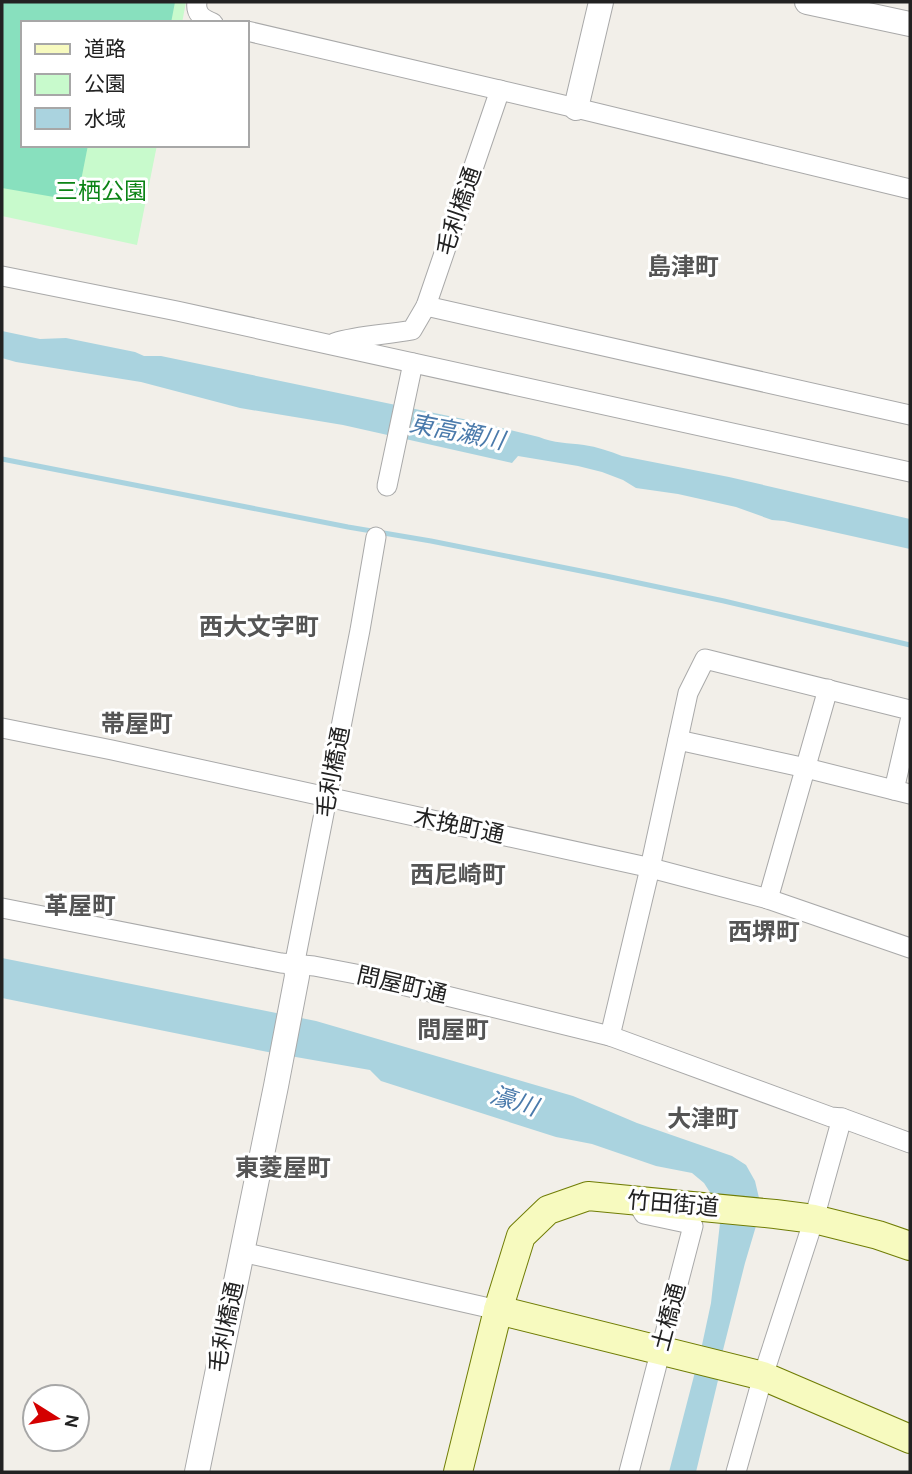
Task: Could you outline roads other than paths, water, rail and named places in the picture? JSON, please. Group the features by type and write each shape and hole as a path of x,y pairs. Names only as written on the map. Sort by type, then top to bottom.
{"main road":[{"name":"竹田街道","path":"458,1472 498,1310 521,1236 548,1210 587,1196 775,1213 814,1219 910,1246"},
{"path":"498,1310 763,1376 910,1439"}],"street":[{"path":"197,2 196,8 201,17 209,21"},
{"path":"576,108 601,2"},
{"path":"807,2 910,23"},
{"path":"248,31 910,189"},
{"name":"毛利橋通","path":"330,345 353,337 412,330 426,306 500,90"},
{"path":"2,276 330,345 412,368 910,472"},
{"path":"426,306 910,415"},
{"path":"389,481 412,368"},
{"name":"毛利橋通","path":"197,1472 291,1007 296,956 376,537"},
{"path":"610,1035 688,692 705,659 910,710"},
{"path":"768,899 828,689"},
{"path":"678,740 902,792 910,721"},
{"name":"木挽町通","path":"2,728 650,868 768,899 910,948"},
{"name":"問屋町通","path":"2,908 281,963 361,975 610,1035 831,1117 842,1118 910,1143"},
{"path":"736,1472 763,1376 814,1219 842,1118"},
{"name":"土橋通","path":"629,1472 693,1226 644,1214 636,1201"},
{"path":"242,1252 498,1310"}],"water":[{"name":"東高瀬川","path":"2,331 40,339 66,338 144,356 161,356 468,420 550,440 594,447 622,456 729,477 910,519 910,549 772,520 736,507 678,494 636,488 602,472 578,466 518,456 512,463 343,425 240,408 141,382 16,362 2,358"},
{"name":"濠川","path":"2,958 316,1021 573,1096 637,1123 732,1156 746,1165 755,1181 759,1198 756,1226 722,1354 696,1472 669,1472 711,1303 720,1223 713,1197 704,1183 692,1173 656,1166 592,1144 556,1137 381,1081 370,1070 2,998"}],"waterway":[{"path":"2,459 606,576 910,645"}],"district":[{"name":"島津町","path":"683,267"},
{"name":"西大文字町","path":"259,627"},
{"name":"帯屋町","path":"137,724"},
{"name":"西尼崎町","path":"458,875"},
{"name":"革屋町","path":"80,906"},
{"name":"西堺町","path":"764,932"},
{"name":"問屋町","path":"453,1030"},
{"name":"大津町","path":"703,1119"},
{"name":"東菱屋町","path":"283,1168"}],"park label":[{"name":"三栖公園","path":"101,191"}]}
